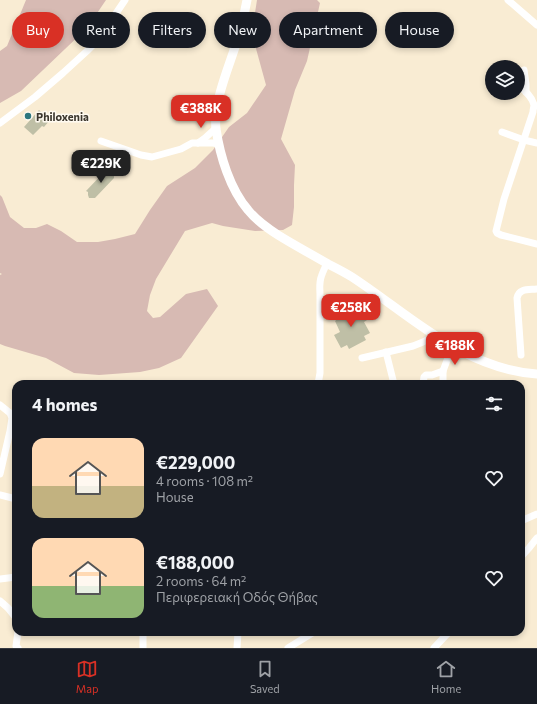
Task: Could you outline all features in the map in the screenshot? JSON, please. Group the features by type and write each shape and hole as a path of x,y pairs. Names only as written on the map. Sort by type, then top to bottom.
{"main road":[{"path":"247,0 241,29 218,101 216,128 219,144 235,191 248,210 256,219 272,231 351,276 434,336 452,347 485,362 520,372 537,374"}],"street":[{"path":"0,123 35,97 87,51 98,40 125,0"},
{"path":"508,0 537,25"},
{"path":"525,77 526,92 534,105 533,112 504,199 496,231 502,235 537,244"},
{"path":"198,143 216,128"},
{"path":"502,132 537,143"},
{"path":"101,141 141,155 152,156 181,149 192,143 219,144"},
{"path":"319,380 320,373 319,284 320,277 327,263"},
{"path":"521,355 517,298 520,291 537,290"},
{"path":"362,358 413,346 434,336"},
{"path":"443,380 443,372 452,347"},
{"path":"386,352 393,380"},
{"path":"424,380 426,375 443,372"},
{"path":"0,405 10,413 12,418 8,442 1,463 0,474"},
{"path":"0,439 8,442"},
{"path":"0,495 12,498"},
{"path":"525,519 537,514"},
{"path":"525,552 537,538"},
{"path":"0,579 12,578"},
{"path":"0,601 12,613"},
{"path":"17,636 16,646 18,648"},
{"path":"143,636 143,648"},
{"path":"237,648 238,636"},
{"path":"288,648 308,636"},
{"path":"434,648 445,636"}],"shaded area":[{"path":"26,0 106,0 98,12 72,12 72,42 21,91 0,103 0,51 7,46 12,34 12,48 64,48 64,12 21,12"},
{"path":"257,0 317,0 320,3 318,12 279,12 279,48 310,48 307,61 295,90 281,139 295,165 292,225 283,230 255,231 212,223 185,231 156,279 150,295 147,311 153,318 160,317 186,294 207,289 218,306 181,358 159,368 140,372 99,375 74,373 46,358 0,344 0,275 2,274 0,273 0,195 10,217 24,228 36,228 47,224 61,231 77,242 98,242 135,234 167,186 195,168 213,150 229,127 247,113 266,85 256,48 271,48 271,12 255,12"}],"building":[{"path":"39,110 50,120 44,127 42,126 33,135 24,127"},
{"path":"107,169 114,172 114,178 95,198 89,198 88,192 86,191"},
{"path":"353,307 355,311 361,309 367,320 364,322 370,333 364,336 366,340 349,349 347,345 341,348 334,335 340,332 335,321 339,318 337,315"}],"place":[{"name":"Philoxenia","path":"28,116"}]}
